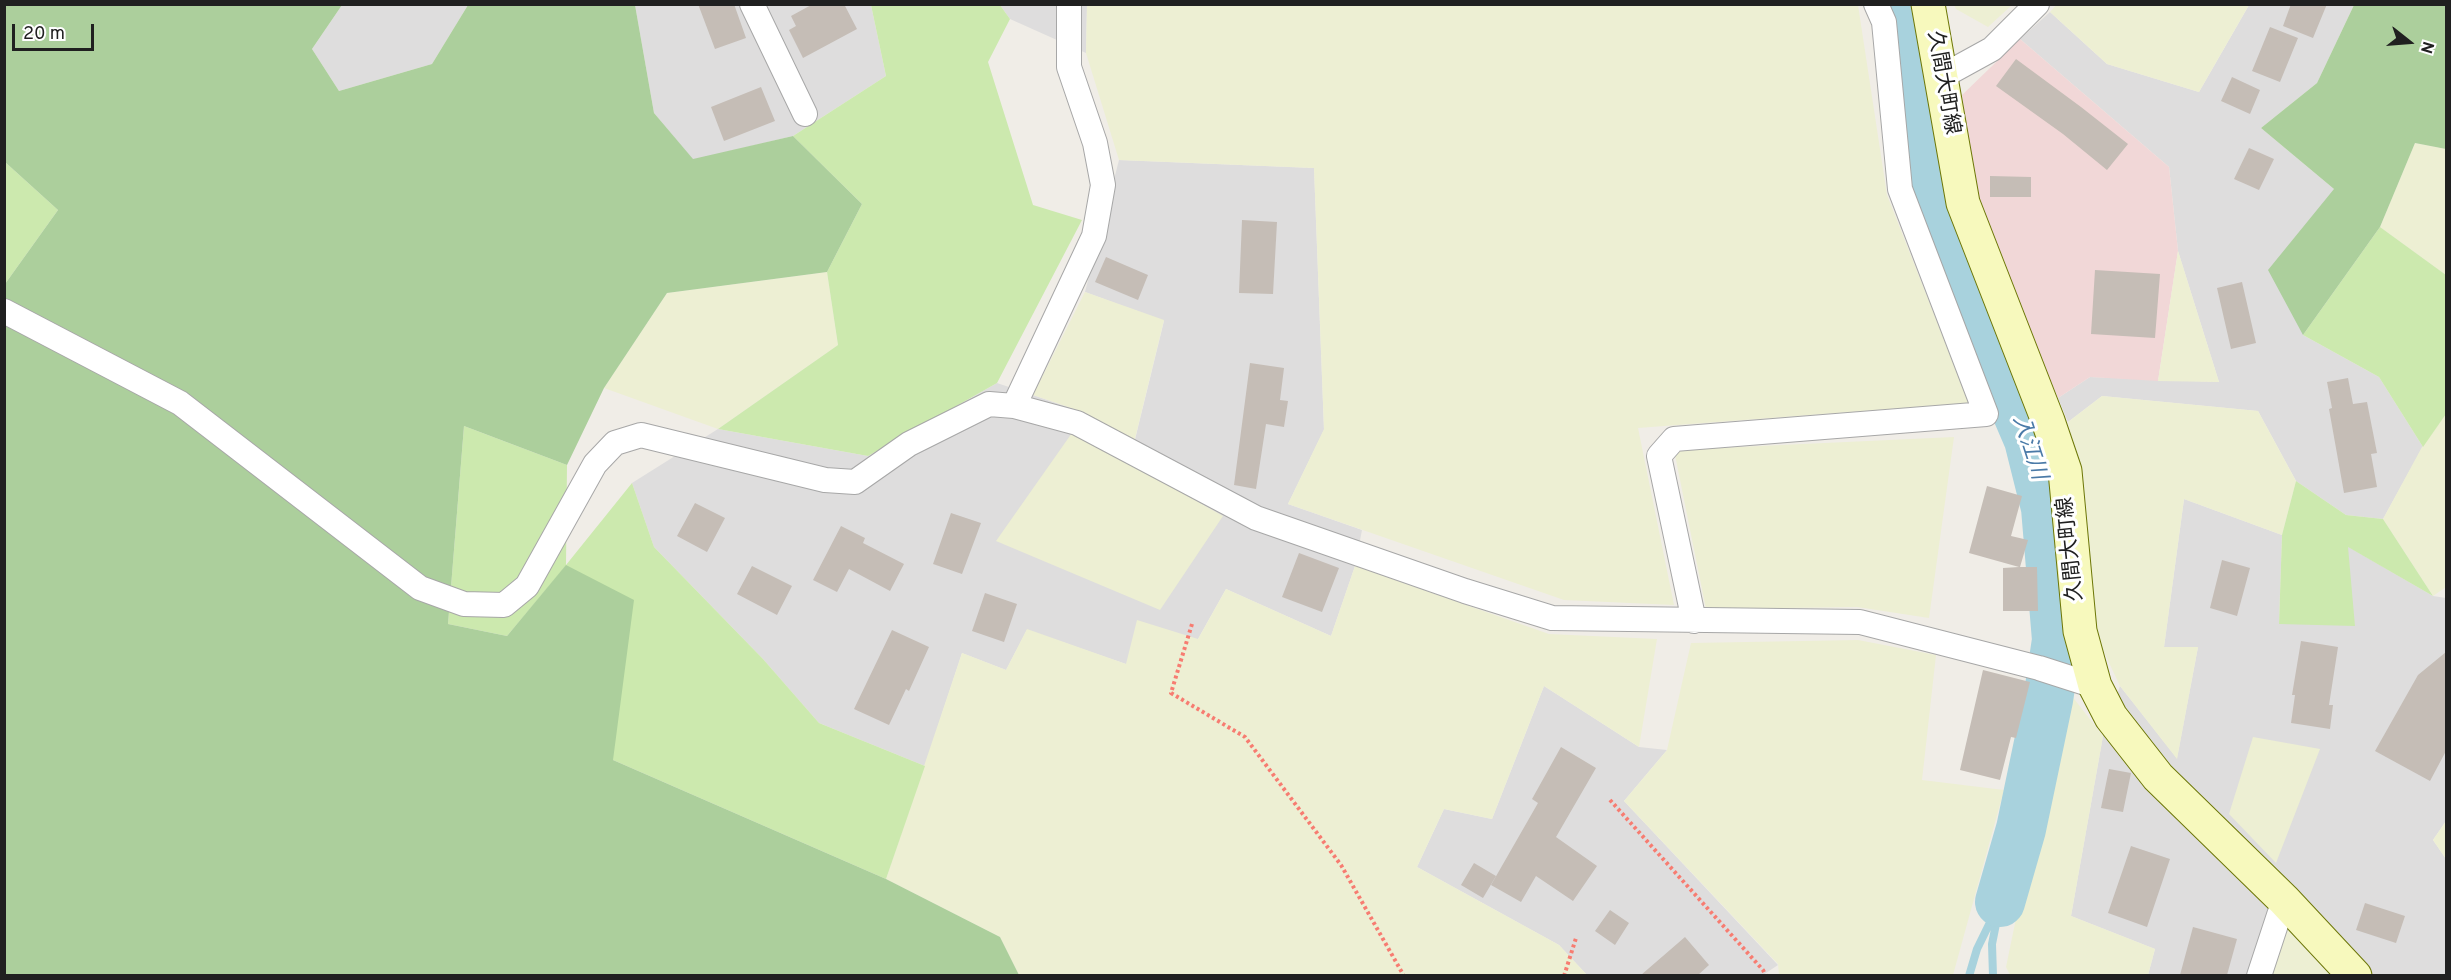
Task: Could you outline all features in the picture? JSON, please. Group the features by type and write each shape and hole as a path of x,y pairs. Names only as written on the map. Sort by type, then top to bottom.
{"main road":[{"name":"久間大町線","path":"1928,4 1963,203 2048,421 2065,471 2080,631 2080,681 2158,777 2284,900 2355,975"}],"street":[{"path":"752,4 805,114"},
{"path":"1014,406 1094,236 1103,185 1095,143 1069,67 1069,4"},
{"path":"1694,621 1659,456 1674,439 1986,414 1900,189 1884,22 1876,4"},
{"path":"1941,77 1992,49 2037,4"},
{"path":"4,312 180,403 420,588 464,604 504,605 527,586 595,464 615,443 641,435 825,480 855,482 909,444 989,404 1014,406 1077,423 1256,518 1465,591 1552,618 1860,622 2039,668 2080,681"},
{"path":"2259,975 2284,900"}],"path":[{"path":"1192,624 1170,693 1245,737 1341,866 1404,975"},
{"path":"1610,800 1766,975"},
{"path":"1564,975 1576,938"}],"shaded area":[{"path":"342,5 468,5 432,64 339,91 312,49"},
{"path":"635,5 871,5 886,76 793,136 693,160 654,113"},
{"path":"1000,5 1087,5 1086,53 1010,19"},
{"path":"2249,5 2354,5 2317,83 2261,128 2334,189 2303,335 2379,377 2423,447 2383,519 2346,515 2296,481 2258,411 2102,396 2068,422 2058,398 2090,377 2219,382 2178,251 2169,167 2020,39 2050,12 2107,64 2199,92"},
{"path":"2020,39 2169,167 2178,251 2158,381 2090,377 2058,398 1977,207 1962,95"},
{"path":"1119,160 1314,168 1324,430 1288,504 1362,530 1355,566 1331,636 1226,589 1198,639 1126,664 1027,630 1006,670 962,653 925,766 819,723 763,659 654,547 632,483 718,429 868,456 997,383 1086,413 1129,464 1164,321 1085,292"},
{"path":"2184,499 2282,535 2279,624 2347,546 2433,596 2446,598 2446,821 2433,840 2446,859 2446,975 2330,975 2285,926 2269,975 2148,975 2155,949 2071,916 2103,736 2120,686 2177,758 2198,647 2164,647"},
{"path":"1544,686 1639,747 1667,750 1624,801 1778,965 1763,975 1587,975 1559,945 1417,867 1444,809 1492,819"}],"green space":[{"path":"2057,4 2249,5 2199,92 2107,64 2050,12"},
{"path":"5,5 342,5 312,49 339,91 432,64 468,5 635,5 654,113 693,159 793,136 862,204 827,272 667,293 604,388 567,465 464,426 448,624 507,636 566,565 634,600 613,760 886,879 1000,937 1019,975 5,975 5,284 58,210 5,162"},
{"path":"871,5 1000,5 1010,19 988,62 1033,205 1082,220 997,383 868,456 718,429 838,345 827,272 862,204 793,136 886,76"},
{"path":"1087,5 1858,5 1887,195 1969,403 1638,428 1674,605 1564,600 1288,504 1324,429 1314,168 1119,160 1086,53"},
{"path":"1954,5 2012,5 1988,27 1956,9"},
{"path":"2354,5 2446,5 2446,149 2415,143 2380,227 2303,335 2268,270 2334,189 2261,128 2317,83"},
{"path":"2415,143 2446,149 2446,275 2380,227"},
{"path":"5,162 58,210 5,284"},
{"path":"2380,227 2446,275 2446,414 2423,447 2379,377 2303,335"},
{"path":"2178,251 2219,382 2158,381"},
{"path":"827,272 838,345 718,429 604,388 667,293"},
{"path":"1085,292 1164,320 1129,463 1223,516 1160,610 996,541 1086,413 1033,395"},
{"path":"2102,396 2258,411 2296,481 2282,535 2184,499 2164,647 2198,647 2177,759 2120,686 2095,633 2085,498 2068,422"},
{"path":"2446,414 2446,587 2433,596 2383,519 2422,447"},
{"path":"464,426 567,465 566,565 632,483 654,547 763,659 819,723 925,766 886,879 613,760 566,566 507,636 448,624"},
{"path":"1954,437 1929,618 1857,607 1706,609 1674,450"},
{"path":"2296,481 2346,515 2383,519 2433,596 2348,547 2355,626 2279,624 2282,535"},
{"path":"1355,566 1549,634 1657,639 1639,747 1544,686 1492,819 1444,809 1417,867 1559,945 1587,975 1019,975 1000,937 886,879 962,653 1006,670 1027,629 1126,664 1137,620 1198,639 1226,589 1331,636"},
{"path":"1858,640 1936,655 1922,780 2004,790 1953,975 1779,975 1778,964 1624,801 1667,750 1691,643"},
{"path":"2064,686 2103,736 2071,916 2155,949 2148,975 2010,975 2006,967"},
{"path":"2253,737 2320,749 2276,863 2229,814"},
{"path":"2446,821 2446,859 2433,840"},
{"path":"2285,926 2330,975 2269,976"}],"building":[{"path":"698,4 734,4 746,38 715,49"},
{"path":"813,4 844,4 857,29 803,58 789,30 796,26 791,16"},
{"path":"2291,4 2327,4 2313,38 2283,26"},
{"path":"2270,27 2298,38 2280,82 2252,71"},
{"path":"2016,59 2128,144 2107,170 2063,134 1996,86"},
{"path":"2232,77 2260,90 2250,114 2221,101"},
{"path":"761,87 775,121 724,141 711,107"},
{"path":"2249,148 2274,159 2259,190 2234,179"},
{"path":"1990,176 2031,177 2031,197 1990,197"},
{"path":"1242,220 1277,222 1273,294 1239,293"},
{"path":"1106,257 1148,275 1138,300 1095,282"},
{"path":"2095,270 2160,274 2155,338 2091,334"},
{"path":"2242,282 2256,343 2231,349 2217,288"},
{"path":"1250,363 1284,368 1280,400 1288,401 1284,427 1266,424 1256,489 1234,485"},
{"path":"2348,378 2353,404 2367,402 2377,453 2371,454 2377,487 2344,493 2329,409 2332,408 2327,382"},
{"path":"1987,486 2022,496 2011,536 2028,540 2020,567 2037,567 2038,611 2003,611 2003,568 2019,567 1969,553"},
{"path":"695,503 725,518 707,552 677,536"},
{"path":"951,513 981,523 962,574 933,564"},
{"path":"841,526 865,538 863,543 904,564 890,591 849,569 837,592 813,580"},
{"path":"1299,553 1339,568 1322,612 1282,597"},
{"path":"2222,560 2250,568 2237,616 2210,608"},
{"path":"752,566 792,586 777,615 737,594"},
{"path":"985,593 1017,604 1004,642 972,631"},
{"path":"892,630 929,647 909,691 906,689 889,725 854,709"},
{"path":"2301,641 2338,647 2329,705 2333,705 2330,729 2291,723 2295,695 2292,695"},
{"path":"2446,652 2446,751 2430,781 2375,751 2418,675"},
{"path":"1983,670 2030,682 2016,738 2011,737 2000,780 1960,770"},
{"path":"1561,747 1596,768 1556,837 1597,866 1573,901 1536,876 1521,902 1491,885 1538,803 1532,799"},
{"path":"2109,769 2131,773 2123,812 2101,808"},
{"path":"2131,846 2170,859 2147,927 2108,913"},
{"path":"1474,863 1496,876 1483,898 1461,885"},
{"path":"2365,903 2405,916 2396,943 2356,930"},
{"path":"1610,910 1629,923 1615,945 1595,931"},
{"path":"2193,927 2237,939 2227,975 2180,975"},
{"path":"1685,937 1709,965 1698,975 1641,975"}],"waterway":[{"name":"入江川","path":"1902,4 1921,145 1944,242 2029,440 2046,508 2057,640 2048,700 2021,829 2000,902"},
{"path":"1969,976 1977,949 2000,902"},
{"path":"1993,976 1992,944 1998,914"}]}
